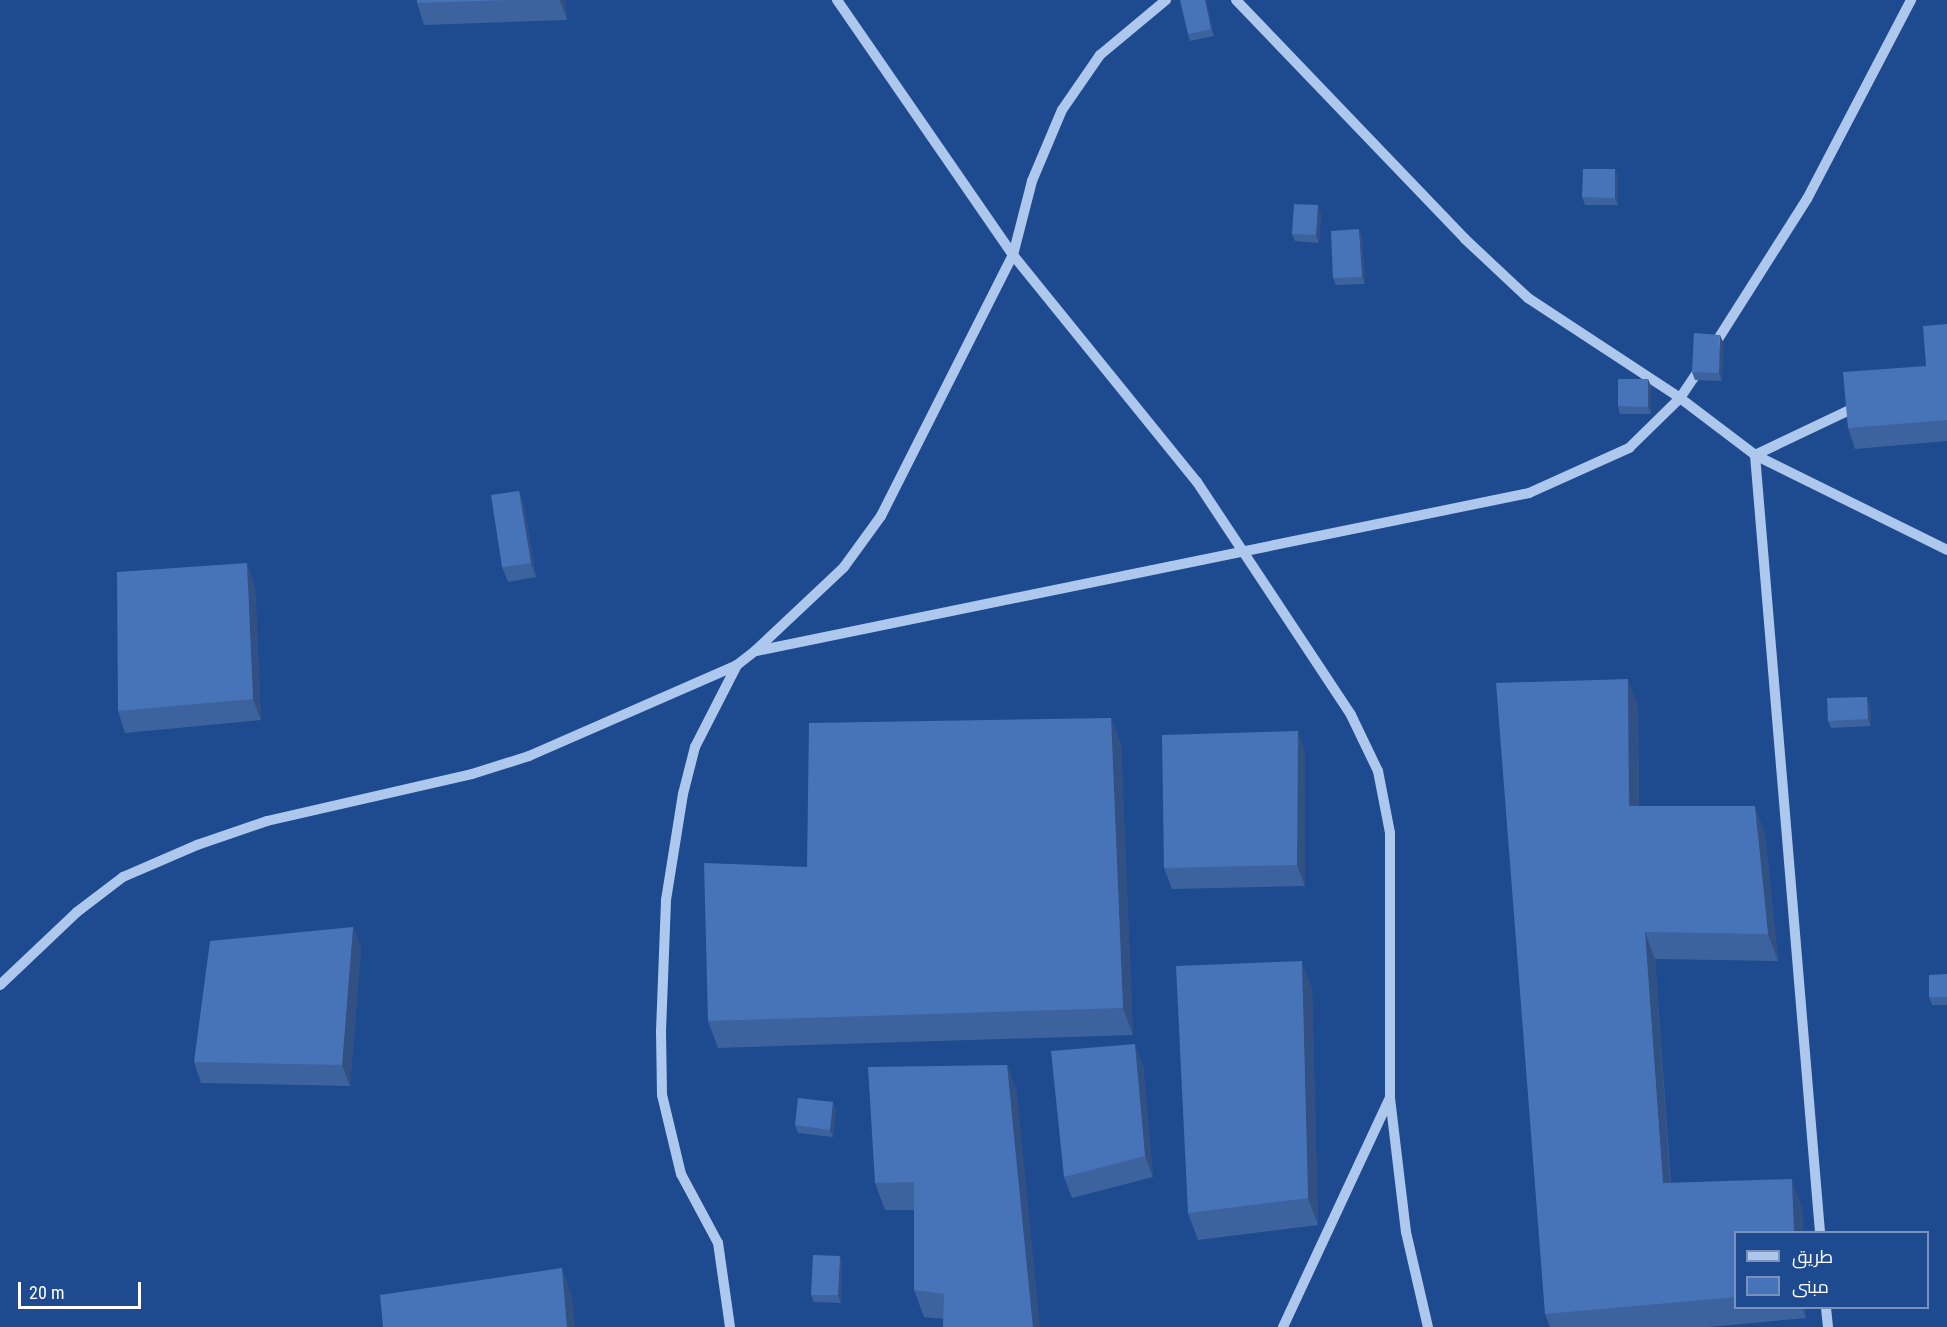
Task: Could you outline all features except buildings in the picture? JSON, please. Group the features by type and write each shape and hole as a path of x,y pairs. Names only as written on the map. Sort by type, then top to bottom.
{"street":[{"path":"837,0 1013,255 1197,482 1351,715 1378,771 1390,833 1390,1098 1406,1232 1428,1327"},
{"path":"0,985 77,912 123,877 197,845 267,821 472,774 529,756 737,665 755,651 844,567 881,516 1013,255 1032,181 1062,110 1100,56 1166,0"},
{"path":"1236,0 1465,239 1528,298 1680,398 1755,455 1947,549"},
{"path":"755,651 1529,493 1629,448 1680,398 1808,199 1911,0"},
{"path":"1755,455 1872,399"},
{"path":"1755,455 1820,1231"},
{"path":"730,1327 718,1243 681,1174 662,1095 661,1031 666,900 682,794 695,747 737,665"},
{"path":"1282,1327 1390,1098"},
{"path":"1826,1309 1828,1327"}]}
